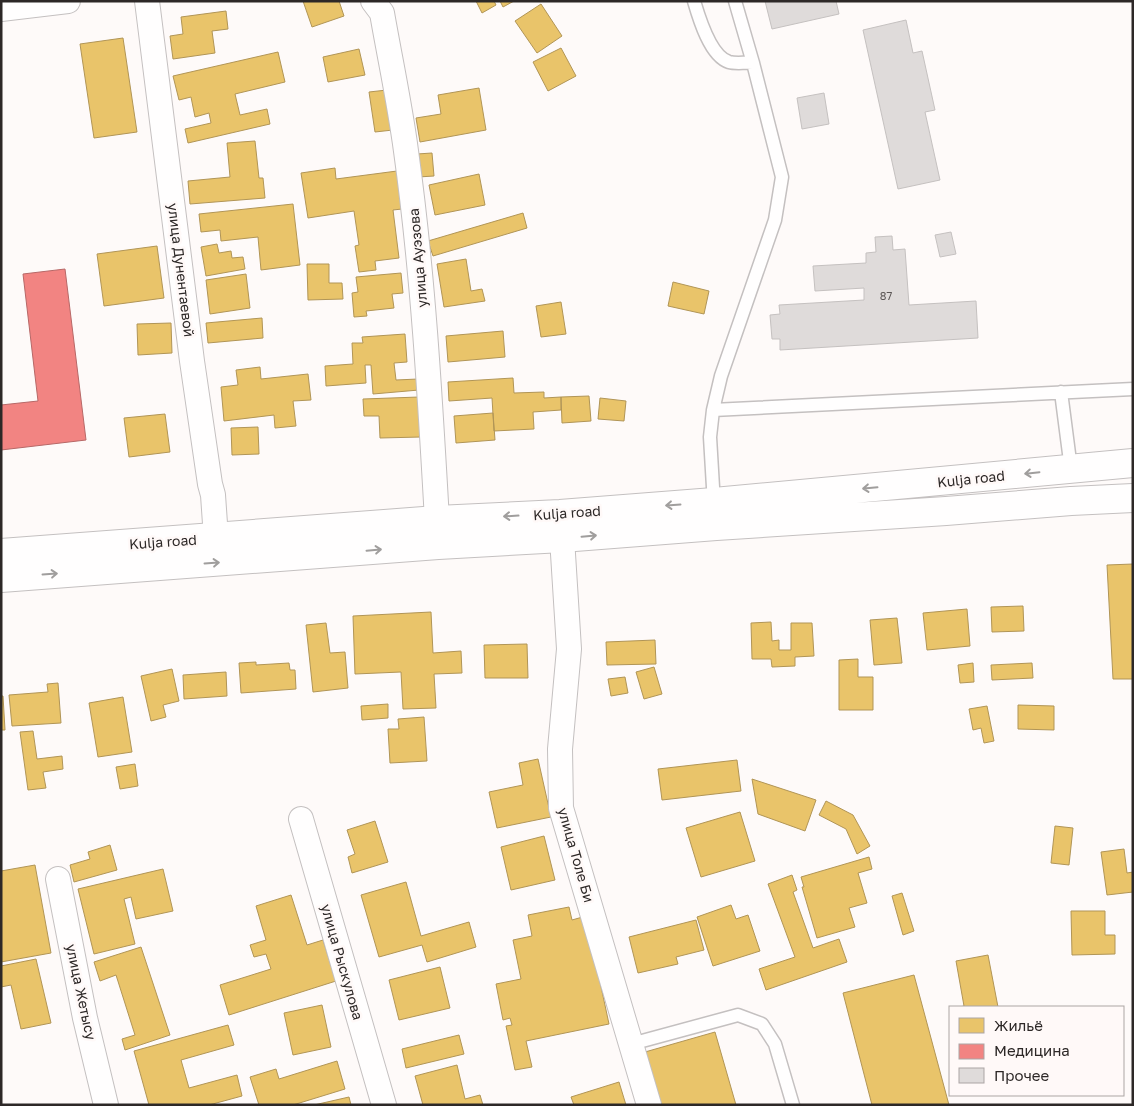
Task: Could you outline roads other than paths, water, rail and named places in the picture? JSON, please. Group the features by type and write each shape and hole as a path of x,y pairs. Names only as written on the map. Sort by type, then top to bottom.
{"main road":[{"name":"Kulja road","path":"1,578 438,544 562,538 715,514 1071,469 1133,463"},
{"name":"Kulja road","path":"1,553 437,520 560,514 715,514 1133,498"}],"street":[{"path":"1,8 29,3 68,1"},
{"name":"улица Дунентаевой","path":"147,1 192,360 213,495 216,538"},
{"name":"улица Ауэзова","path":"373,1 382,13 406,150 418,246 432,422 437,520"},
{"name":"улица Толе Би","path":"562,538 568,649 560,749 561,808 649,1105"},
{"name":"улица Рыскулова","path":"301,819 384,1105"},
{"name":"улица Жетысу","path":"58,878 85,1018 106,1105"}],"lane":[{"path":"694,1 703,29 720,56 729,62 753,63"},
{"path":"715,514 710,436 713,410 721,376 775,220 782,177 735,1"},
{"path":"713,410 1133,389"},
{"path":"1061,392 1071,469"},
{"path":"631,1044 738,1016 762,1024 775,1044 793,1105"}]}
